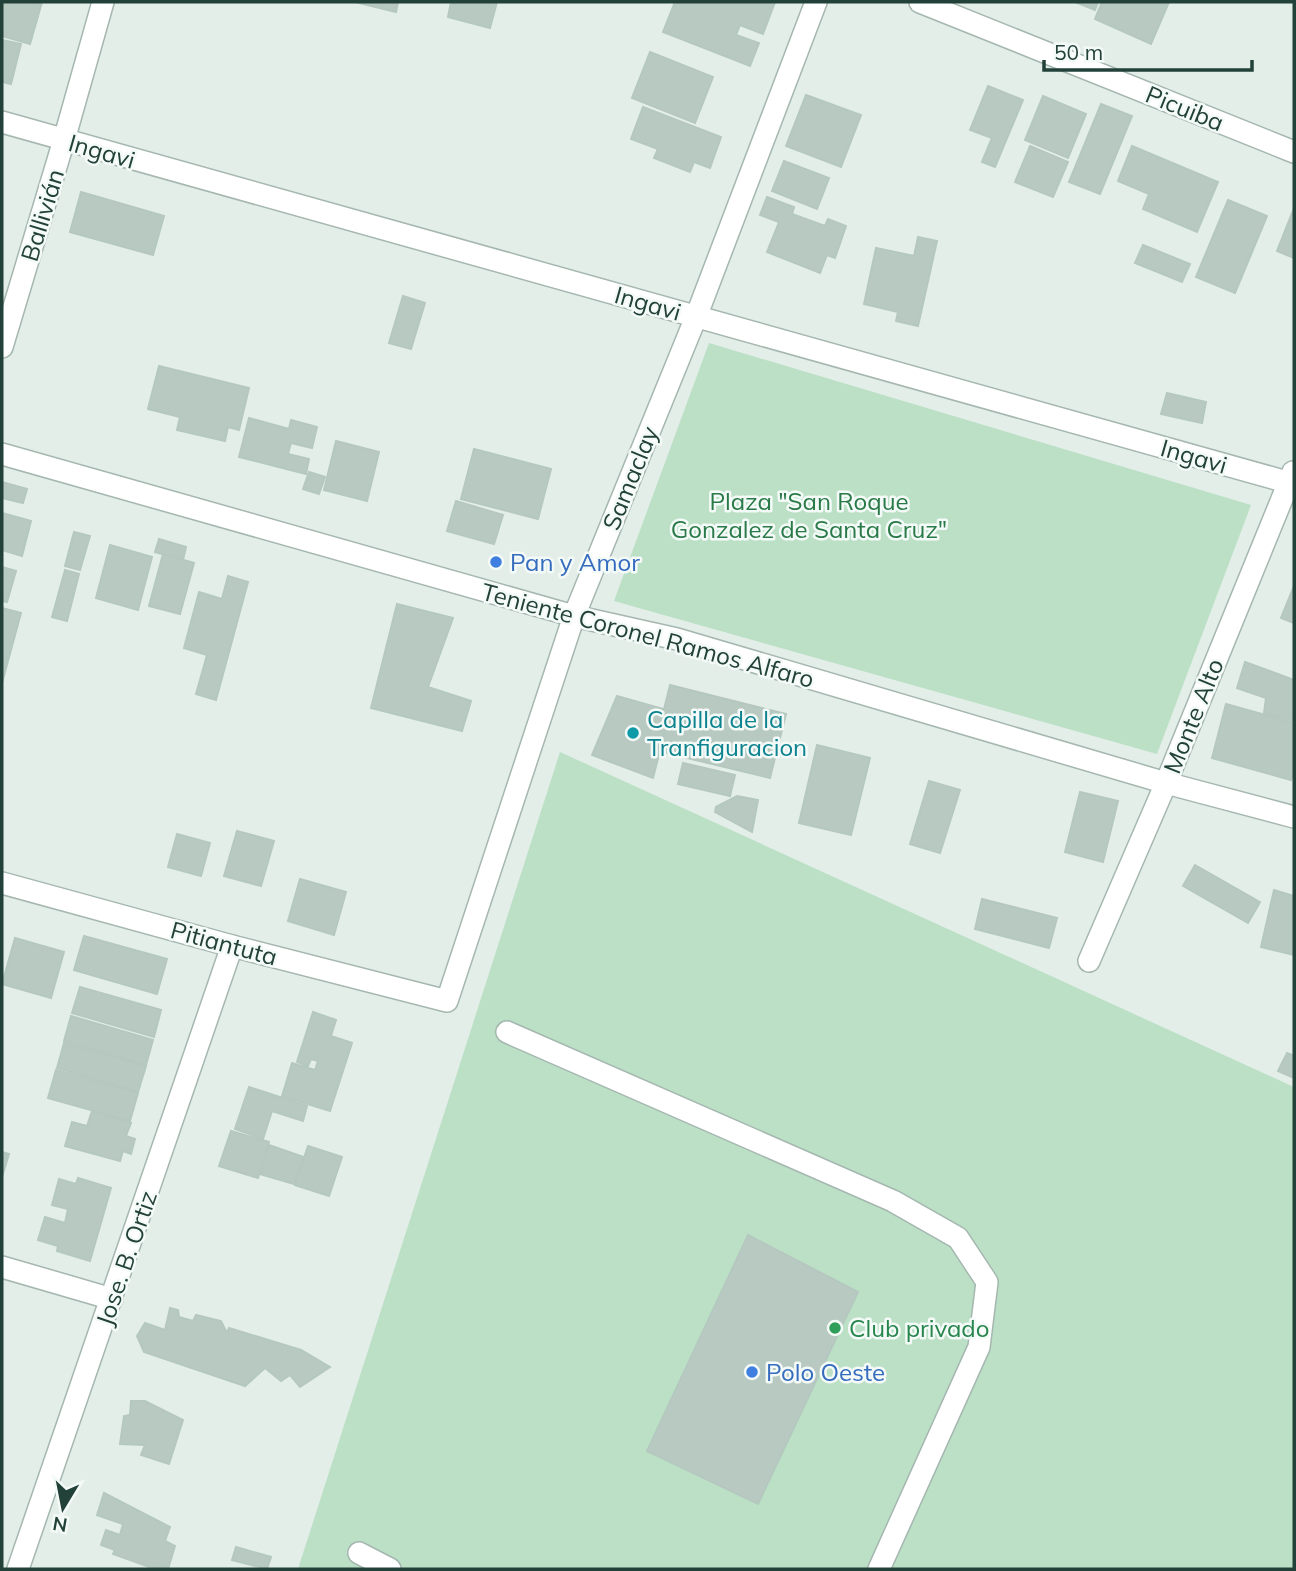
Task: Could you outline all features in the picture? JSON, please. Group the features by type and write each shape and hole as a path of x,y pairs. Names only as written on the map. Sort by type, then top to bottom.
{"street":[{"name":"Ballivián","path":"2,347 103,2"},
{"name":"Samaclay","path":"447,1001 574,616 696,317 816,2"},
{"name":"Picuiba","path":"920,2 1294,152"},
{"name":"Ingavi","path":"2,122 696,317 1292,479"},
{"name":"Teniente Coronel Ramos Alfaro","path":"2,454 574,616 677,639 1166,783 1294,817"},
{"name":"Monte Alto","path":"1089,961 1292,479"},
{"name":"Pitiantuta","path":"2,883 447,1001"},
{"name":"Jose. B. Ortiz","path":"19,1569 232,946"},
{"path":"507,1032 894,1201 958,1238 987,1282 979,1347 879,1569"},
{"path":"2,1267 112,1299"},
{"path":"359,1553 390,1569"}],"green space":[{"name":"Plaza \"San Roque Gonzalez de Santa Cruz\"","path":"709,343 1251,505 1157,754 614,601"},
{"name":"Club privado","path":"560,752 1294,1087 1294,1569 298,1569"}],"building":[{"path":"2,2 42,2 30,44 2,36"},
{"path":"355,2 398,2 396,12"},
{"path":"451,2 497,2 490,28 448,17"},
{"path":"675,2 775,2 763,34 740,25 736,35 759,43 750,66 663,32"},
{"path":"1075,2 1098,2 1095,10"},
{"path":"1102,2 1169,2 1151,44 1095,19"},
{"path":"2,40 21,44 11,84 2,82"},
{"path":"650,52 713,77 695,123 632,98"},
{"path":"988,86 1023,100 995,167 982,162 992,138 970,130"},
{"path":"806,95 861,115 841,167 786,146"},
{"path":"1043,96 1086,114 1068,158 1025,140"},
{"path":"1101,104 1132,116 1100,194 1069,182"},
{"path":"643,107 721,137 710,168 694,162 690,172 654,158 658,149 631,139"},
{"path":"1030,146 1068,162 1053,197 1015,182"},
{"path":"1132,146 1218,182 1197,232 1143,209 1149,194 1118,181"},
{"path":"784,161 829,178 817,209 772,191"},
{"path":"81,192 164,216 153,255 70,232"},
{"path":"767,197 794,207 792,214 825,226 828,219 846,226 835,258 827,255 820,273 767,252 779,222 760,215"},
{"path":"1228,200 1267,216 1235,293 1196,277"},
{"path":"1294,208 1294,258 1277,251"},
{"path":"918,237 937,241 918,326 896,321 898,312 864,304 876,248 914,256"},
{"path":"1143,245 1190,264 1182,282 1135,263"},
{"path":"403,296 425,303 411,349 389,343"},
{"path":"159,366 249,388 239,430 228,427 225,441 177,430 180,417 148,409"},
{"path":"1167,393 1206,402 1202,423 1161,414"},
{"path":"249,418 289,429 291,420 317,427 312,448 291,443 288,454 309,459 306,474 239,457"},
{"path":"336,441 379,452 367,501 324,490"},
{"path":"474,449 551,469 538,519 461,499"},
{"path":"309,472 325,477 319,494 303,489"},
{"path":"2,482 27,489 23,503 2,498"},
{"path":"456,501 503,515 494,544 447,531"},
{"path":"2,513 31,521 22,556 2,550"},
{"path":"74,532 90,536 80,570 65,566"},
{"path":"159,539 186,547 183,560 155,552"},
{"path":"110,545 152,557 138,610 96,598"},
{"path":"163,554 194,563 180,614 149,606"},
{"path":"2,567 16,571 7,602 2,601"},
{"path":"65,570 79,574 67,621 52,617"},
{"path":"228,576 248,582 216,700 196,694 207,655 184,648 199,592 222,599"},
{"path":"1294,586 1294,623 1281,618"},
{"path":"397,604 453,618 428,687 471,701 462,731 371,708"},
{"path":"2,608 21,613 2,683"},
{"path":"1245,662 1294,680 1294,721 1264,713 1266,698 1237,688"},
{"path":"670,685 786,714 770,778 654,750"},
{"name":"Capilla de la Tranfiguracion","path":"617,696 670,711 653,778 592,755"},
{"path":"1226,704 1294,723 1294,771 1291,780 1212,758"},
{"path":"817,745 870,758 851,835 799,823"},
{"path":"683,763 735,775 730,796 678,784"},
{"path":"929,781 960,790 940,853 910,844"},
{"path":"1080,792 1118,801 1103,862 1065,852"},
{"path":"737,796 758,800 752,832 715,812 716,807"},
{"path":"237,831 274,841 261,886 224,876"},
{"path":"177,834 210,843 201,876 168,867"},
{"path":"1195,865 1260,902 1248,923 1183,886"},
{"path":"300,879 346,892 334,935 288,921"},
{"path":"1274,890 1294,896 1294,955 1261,947"},
{"path":"982,899 1057,918 1049,948 975,929"},
{"path":"84,936 167,959 157,994 74,970"},
{"path":"15,938 64,952 51,998 2,984"},
{"path":"80,987 161,1010 154,1037 72,1013"},
{"path":"313,1012 336,1020 331,1036 352,1043 330,1111 282,1096 292,1063 315,1070 318,1061 311,1059 308,1066 297,1062"},
{"path":"71,1016 153,1040 146,1065 64,1041"},
{"path":"64,1043 146,1066 138,1092 57,1068"},
{"path":"1287,1053 1294,1056 1294,1078 1278,1071"},
{"path":"56,1070 138,1093 130,1121 48,1098"},
{"path":"249,1087 307,1106 303,1121 272,1111 263,1139 235,1129"},
{"path":"92,1111 131,1123 126,1136 135,1139 131,1154 123,1151 120,1161 65,1146 72,1122 87,1126"},
{"path":"231,1131 269,1142 258,1178 219,1166"},
{"path":"269,1145 304,1157 294,1184 260,1174"},
{"path":"308,1146 342,1157 329,1196 295,1185"},
{"path":"2,1152 9,1154 2,1177"},
{"path":"78,1178 111,1188 90,1261 57,1251 58,1246 38,1240 45,1217 65,1223 68,1209 52,1205 59,1179 76,1184"},
{"name":"Polo Oeste","path":"748,1235 858,1292 758,1504 647,1451"},
{"path":"170,1308 178,1310 179,1317 193,1321 196,1315 221,1321 227,1333 229,1328 301,1350 330,1367 300,1387 290,1375 281,1381 265,1368 245,1386 144,1352 137,1336 145,1323 165,1330"},
{"path":"131,1401 145,1401 183,1420 169,1464 141,1455 145,1445 120,1444 124,1416 130,1415"},
{"path":"104,1493 170,1527 165,1541 175,1546 168,1569 155,1569 113,1554 115,1550 101,1545 106,1530 120,1535 123,1524 97,1515"},
{"path":"236,1547 271,1557 267,1569 232,1560"}],"place":[{"name":"Pan y Amor","path":"496,562"},
{"name":"Capilla de la Tranfiguracion","path":"633,733"},
{"name":"Club privado","path":"835,1328"},
{"name":"Polo Oeste","path":"752,1372"}]}
